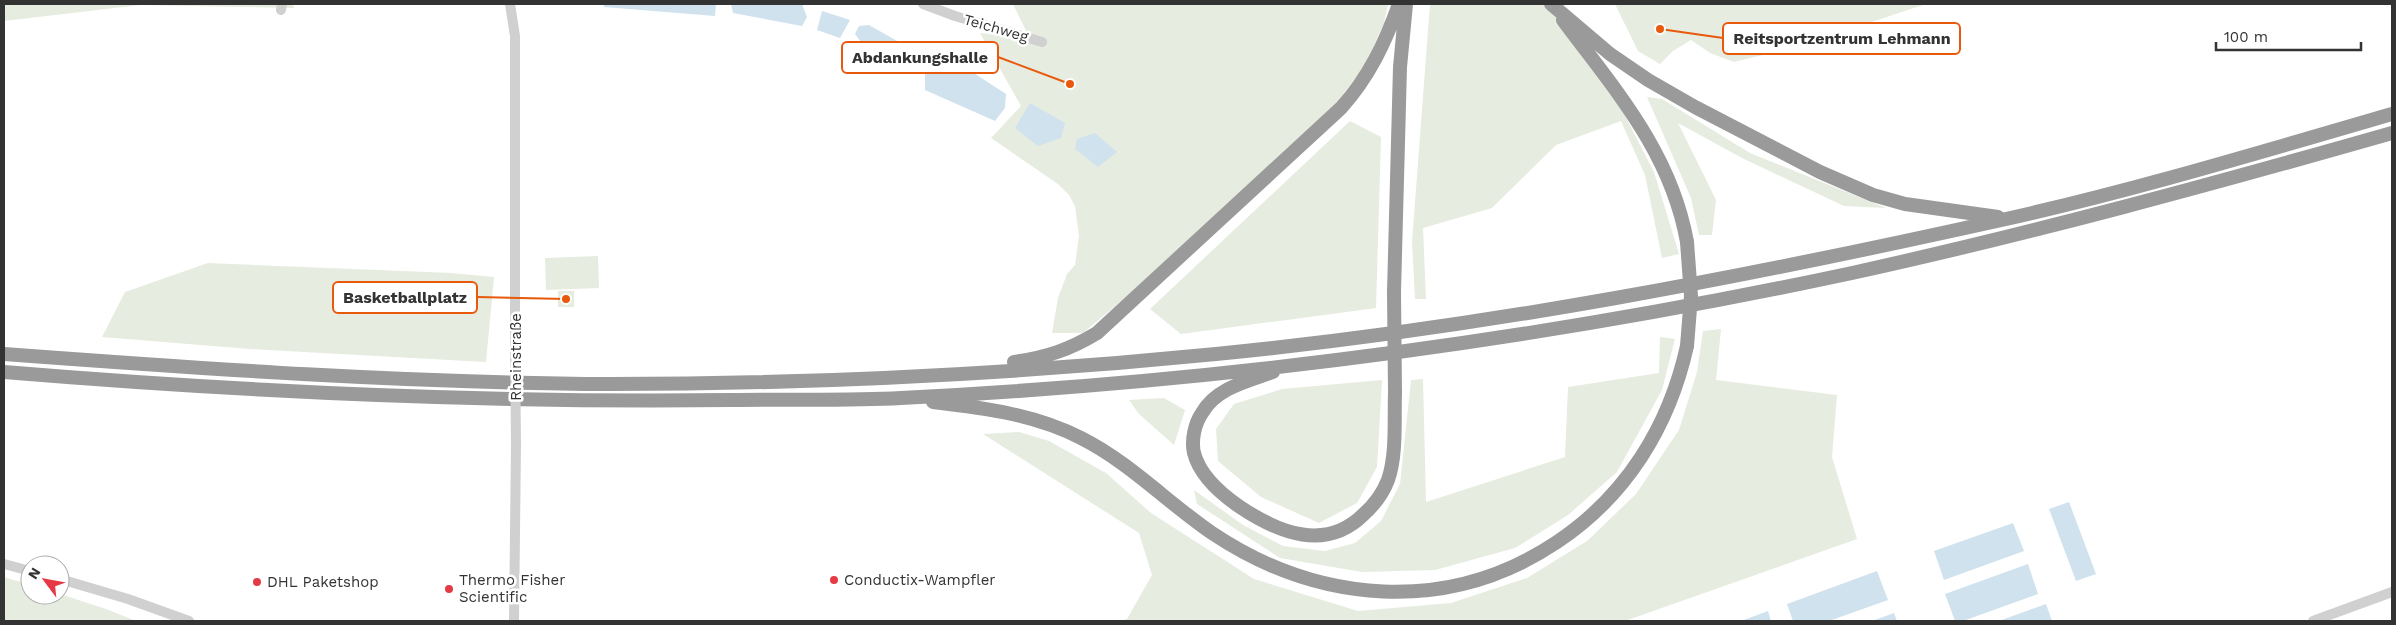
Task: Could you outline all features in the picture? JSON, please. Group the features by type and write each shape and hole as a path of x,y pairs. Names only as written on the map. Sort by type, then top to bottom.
{"highway":[{"path":"972,373 1045,357 1073,348 1112,321 1341,108 1370,71 1388,34 1398,4"},
{"path":"1292,365 1230,388 1217,396 1202,412 1194,431 1194,452 1202,470 1213,485 1251,514 1288,532 1324,535 1341,531 1356,522 1371,508 1388,479 1394,434 1394,292 1400,67 1406,4"},
{"path":"1550,4 1610,54 1670,93 1820,172 1873,195 1930,209 2009,218"},
{"path":"898,398 997,409 1040,421 1082,438 1134,473 1212,532 1251,557 1289,574 1360,591 1423,590 1456,585 1512,567 1542,552 1572,532 1597,511 1621,486 1640,460 1657,431 1671,402 1687,346 1691,296 1687,242 1677,200 1648,137 1615,88 1550,4"},
{"path":"4,354 286,374 502,382 739,383 972,373 1111,364 1221,354 1482,321 1714,282 2009,218 2392,114"},
{"path":"4,372 107,380 424,398 602,402 898,398 1116,383 1292,365 1592,323 1853,272 1972,245 2209,185 2392,133"}],"street":[{"name":"Rheinstraße","path":"510,4 515,36 516,444 514,621"},
{"name":"Teichweg","path":"923,4 955,16 1042,42"},
{"path":"4,564 20,568"},
{"path":"70,582 128,599 189,621"},
{"path":"2313,621 2392,592"}],"shaded area":[{"path":"4,4 293,4 294,8 140,5 4,21"},
{"path":"1013,4 1388,4 1384,23 1364,67 1334,106 1132,292 1083,333 1052,333 1058,298 1067,274 1075,265 1079,236 1075,206 1069,195 1058,184 991,138 1021,106 980,33 1029,37"},
{"path":"1430,4 1545,4 1605,77 1654,172 1679,254 1662,258 1645,175 1621,121 1556,145 1492,208 1423,228 1426,299 1415,299 1412,242"},
{"path":"1615,4 1926,4 1799,46 1734,62 1710,53 1691,40 1673,51 1660,64 1638,51"},
{"path":"1647,97 1662,99 1750,153 1886,208 1844,206 1742,158 1678,123 1716,200 1712,235 1699,235 1691,198"},
{"path":"1350,121 1381,137 1376,308 1181,334 1150,309"},
{"path":"598,256 599,288 546,290 545,258"},
{"path":"208,263 451,273 494,277 486,362 250,349 102,337 125,292"},
{"path":"558,291 574,291 574,307 558,307"},
{"path":"1721,329 1716,380 1837,395 1832,457 1857,539 1625,621 1121,621 1127,619 1152,575 1139,533 983,434 1019,432 1049,441 1106,473 1151,513 1254,579 1358,611 1451,603 1527,578 1587,541 1636,494 1679,430 1697,372 1703,331"},
{"path":"1660,337 1675,339 1662,390 1617,472 1568,515 1515,548 1435,570 1362,572 1280,558 1197,504 1194,490 1243,525 1283,546 1325,551 1355,543 1381,521 1400,484 1411,380 1423,379 1426,502 1565,457 1568,387 1659,373"},
{"path":"1382,380 1377,467 1357,503 1319,523 1261,497 1218,461 1216,429 1234,404 1282,389"},
{"path":"1164,398 1185,410 1174,445 1139,414 1129,400"},
{"path":"4,577 20,582 20,605 70,605 70,597 136,621 4,621"}],"water":[{"path":"604,4 716,4 715,16 604,7"},
{"path":"731,4 802,4 807,17 802,26 733,13"},
{"path":"822,11 850,20 840,38 817,30"},
{"path":"869,25 899,42 897,53 890,63 868,52 855,34 859,26"},
{"path":"934,59 969,70 1006,94 1005,108 995,121 925,90 925,73"},
{"path":"1030,103 1065,123 1061,138 1038,146 1015,128"},
{"path":"1095,133 1117,152 1098,167 1075,149 1077,139"},
{"path":"2069,502 2096,574 2076,581 2049,509"},
{"path":"2013,523 2024,551 1944,580 1934,551"},
{"path":"2028,564 2038,594 1963,621 1955,621 1945,594"},
{"path":"1877,571 1888,600 1829,621 1793,621 1787,604"},
{"path":"2046,604 2052,621 1999,621"},
{"path":"1768,611 1771,621 1741,621"},
{"path":"1894,613 1897,621 1872,621"}],"place":[{"name":"Reitsportzentrum Lehmann","path":"1660,29"},
{"name":"Abdankungshalle","path":"1070,84"},
{"name":"Basketballplatz","path":"566,299"},
{"name":"Conductix-Wampfler","path":"834,580"},
{"name":"DHL Paketshop","path":"257,582"},
{"name":"Thermo Fisher Scientific","path":"449,589"}]}
